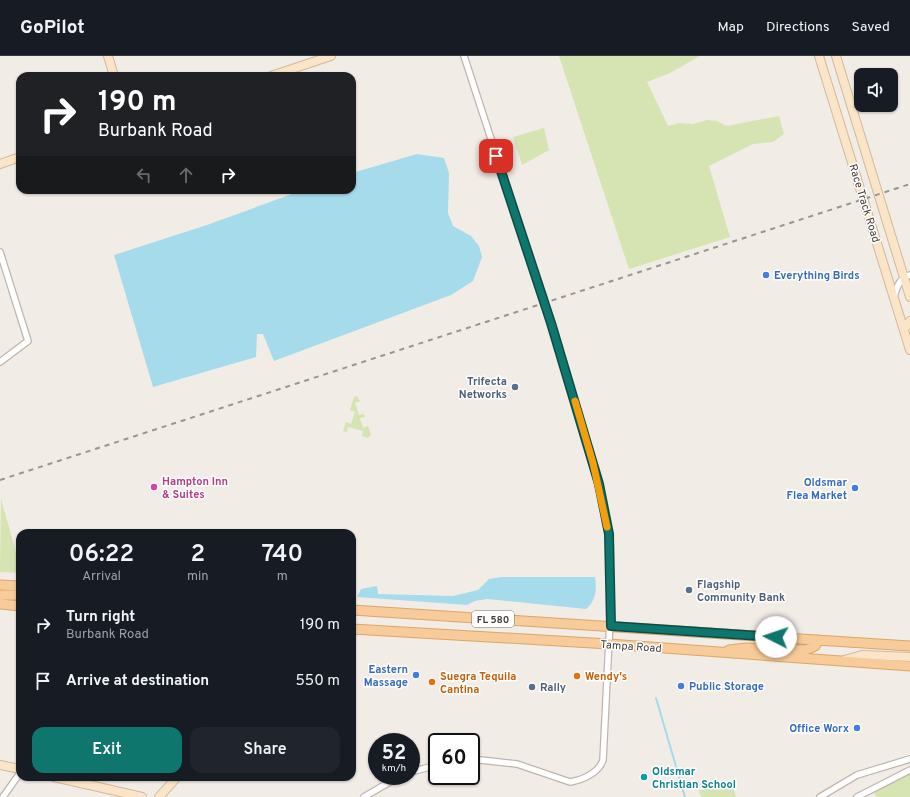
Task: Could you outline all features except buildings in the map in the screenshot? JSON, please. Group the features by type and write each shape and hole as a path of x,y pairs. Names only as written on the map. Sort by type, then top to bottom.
{"main road":[{"path":"108,56 113,72"},
{"path":"283,72 331,56"},
{"name":"Race Track Road","path":"819,56 909,345"},
{"name":"Race Track Road","path":"836,56 907,276 910,297"},
{"path":"0,164 16,158"},
{"path":"904,329 910,321"},
{"path":"0,585 16,586"},
{"path":"0,591 16,592"},
{"path":"0,595 16,595"},
{"path":"0,604 16,606"},
{"name":"Tampa Road","path":"356,610 910,646"},
{"name":"Tampa Road","path":"356,629 609,644 715,653 910,666"},
{"path":"715,653 746,648 806,650 815,646 819,640"},
{"path":"840,662 862,655 910,657"},
{"path":"0,765 16,768"},
{"path":"72,781 142,797"},
{"path":"159,797 173,781"}],"street":[{"path":"464,56 551,323 593,463 609,534 611,626 603,760 599,768 594,773 574,781 566,782 517,764 480,760"},
{"path":"0,252 28,341 0,362"},
{"path":"894,298 896,289 907,276"},
{"path":"820,797 857,775 910,759"},
{"path":"857,797 910,770"},
{"path":"4,797 16,779"},
{"path":"364,797 385,785"}],"green space":[{"path":"559,56 700,56 670,73 647,82 668,126 680,123 693,124 707,120 717,121 726,126 779,116 784,134 773,142 753,144 709,166 730,237 629,269"},
{"path":"544,128 549,150 522,165 513,137"},
{"path":"357,396 360,401 355,403 359,415 364,414 365,417 360,418 363,428 368,426 371,435 368,438 362,436 363,431 348,427 347,432 343,431 346,422 351,424 355,412 350,410 354,397"},
{"path":"1,499 16,552 16,573 0,572"},
{"path":"910,774 910,797 876,797 874,791"},
{"path":"732,781 736,797 701,797 699,791"}],"water":[{"path":"417,154 444,158 449,173 448,213 453,226 471,236 479,246 482,257 473,281 451,295 274,361 263,334 257,334 256,357 153,387 114,255 207,225 292,194 356,194 356,172"},
{"path":"501,577 595,577 596,586 594,599 586,609 487,599 475,601 467,605 357,597 361,589 377,586 378,594 453,596 478,590 489,579"}],"waterway":[{"path":"656,698 685,797"}],"railway":[{"path":"0,480 910,184"}],"slow traffic":[{"path":"575,401 602,497 607,527"}],"place":[{"name":"Everything Birds","path":"766,275"},
{"name":"Trifecta Networks","path":"515,387"},
{"name":"Hampton Inn & Suites","path":"154,487"},
{"name":"Oldsmar Flea Market","path":"855,488"},
{"name":"Flagship Community Bank","path":"689,590"},
{"name":"Eastern Massage","path":"416,675"},
{"name":"Wendy's","path":"577,676"},
{"name":"Suegra Tequila Cantina","path":"432,682"},
{"name":"Public Storage","path":"681,686"},
{"name":"Rally","path":"532,687"},
{"name":"Office Worx","path":"857,728"},
{"name":"Oldsmar Christian School","path":"644,777"}],"route":[{"path":"496,156 551,323 599,484 609,534 612,600 611,626 776,637"}]}
